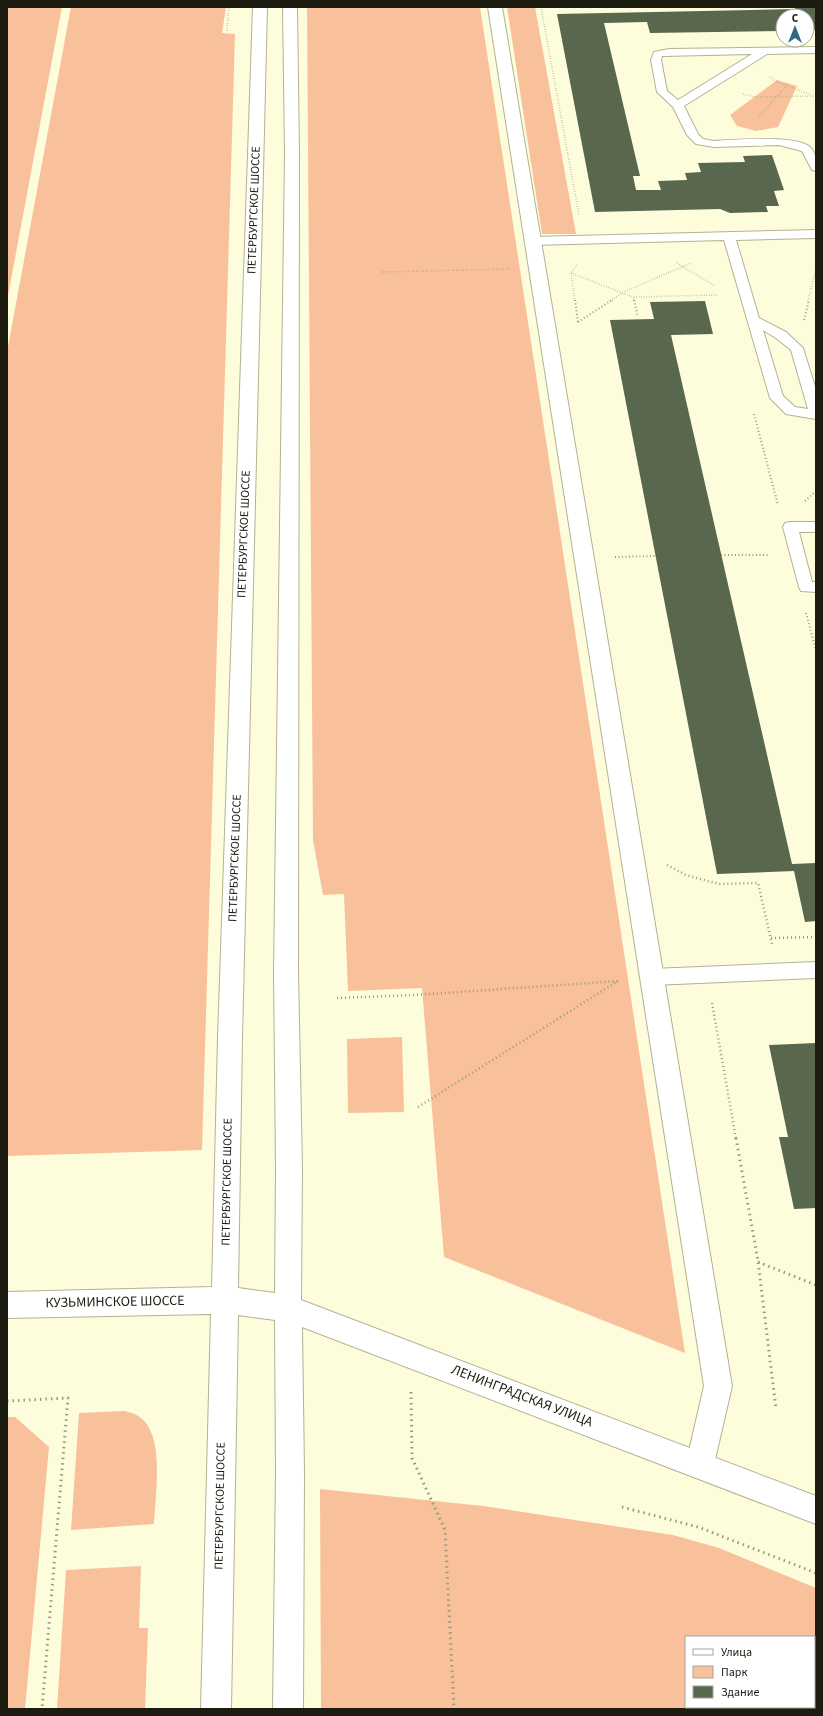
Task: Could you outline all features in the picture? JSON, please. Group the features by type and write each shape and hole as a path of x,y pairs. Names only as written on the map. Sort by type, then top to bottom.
{"main road":[{"name":"ПЕТЕРБУРГСКОЕ ШОССЕ","path":"216,1709 230,1030 260,7"},
{"path":"288,1709 290,1481 288,1308 290,1169 286,964 292,161 290,7"},
{"path":"494,7 718,1386 700,1464"},
{"name":"КУЗЬМИНСКОЕ ШОССЕ","path":"7,1306 224,1300"},
{"name":"ЛЕНИНГРАДСКАЯ УЛИЦА","path":"224,1300 288,1308 700,1464 816,1510"}],"lane":[{"path":"816,50 669,52 658,54 656,60 662,92 678,105 693,135 700,142 714,144 779,142 806,150 813,159 816,168"},
{"path":"678,105 764,51"},
{"path":"533,242 816,234"},
{"path":"729,237 777,398 791,411 816,414 797,348 781,335 754,320"},
{"path":"816,527 790,528 806,587 816,587"},
{"path":"652,977 816,970"}],"path":[{"path":"227,31 229,7"},
{"path":"540,7 586,251 571,273 579,329"},
{"path":"751,59 775,81 812,96"},
{"path":"712,84 754,97 816,96"},
{"path":"779,142 756,120 787,85"},
{"path":"578,322 624,293 718,252 729,237"},
{"path":"634,239 730,294"},
{"path":"380,272 537,269"},
{"path":"797,348 816,269"},
{"path":"571,273 633,297 746,294"},
{"path":"633,297 638,317"},
{"path":"752,407 778,506"},
{"path":"721,555 797,554"},
{"path":"608,557 656,556"},
{"path":"804,606 816,650"},
{"path":"664,870 663,863 686,875 719,884 758,883 778,971"},
{"path":"771,938 816,937"},
{"path":"695,974 710,989 758,1261 776,1409"},
{"path":"337,998 415,995 618,981 652,977"},
{"path":"418,1107 618,981"},
{"path":"758,1261 816,1285"},
{"path":"411,1391 412,1458 445,1530 454,1709"},
{"path":"7,1401 68,1398 42,1709"},
{"path":"622,1507 698,1527 816,1574"}],"green space":[{"path":"7,7 62,7 7,301"},
{"path":"71,7 226,7 222,33 235,34 202,1150 7,1156 7,352"},
{"path":"307,7 480,7 685,1353 444,1257 422,988 348,991 344,894 323,895 313,840"},
{"path":"507,7 535,7 576,234 542,234"},
{"path":"777,80 797,86 778,127 756,131 737,126 730,115"},
{"path":"402,1037 404,1112 348,1113 347,1039"},
{"path":"124,1411 133,1413 147,1424 156,1450 157,1482 154,1524 71,1530 79,1413"},
{"path":"7,1417 15,1417 49,1447 25,1709 7,1709"},
{"path":"320,1489 483,1506 673,1535 719,1548 816,1588 816,1709 321,1709"},
{"path":"141,1566 139,1628 148,1628 145,1709 57,1709 66,1570"}],"building":[{"path":"816,7 816,30 815,8 795,8"},
{"path":"775,9 775,31 650,33 647,22 604,23 640,176 633,176 636,190 661,190 658,181 687,180 685,173 701,172 698,163 745,162 743,156 772,155 784,190 774,191 779,206 766,206 768,212 730,213 720,209 595,212 557,14"},
{"path":"705,301 713,334 671,335 792,864 816,863 816,921 805,922 794,871 717,874 610,320 654,319 650,302"},
{"path":"816,1043 816,1208 794,1209 779,1137 788,1137 769,1045"}]}
